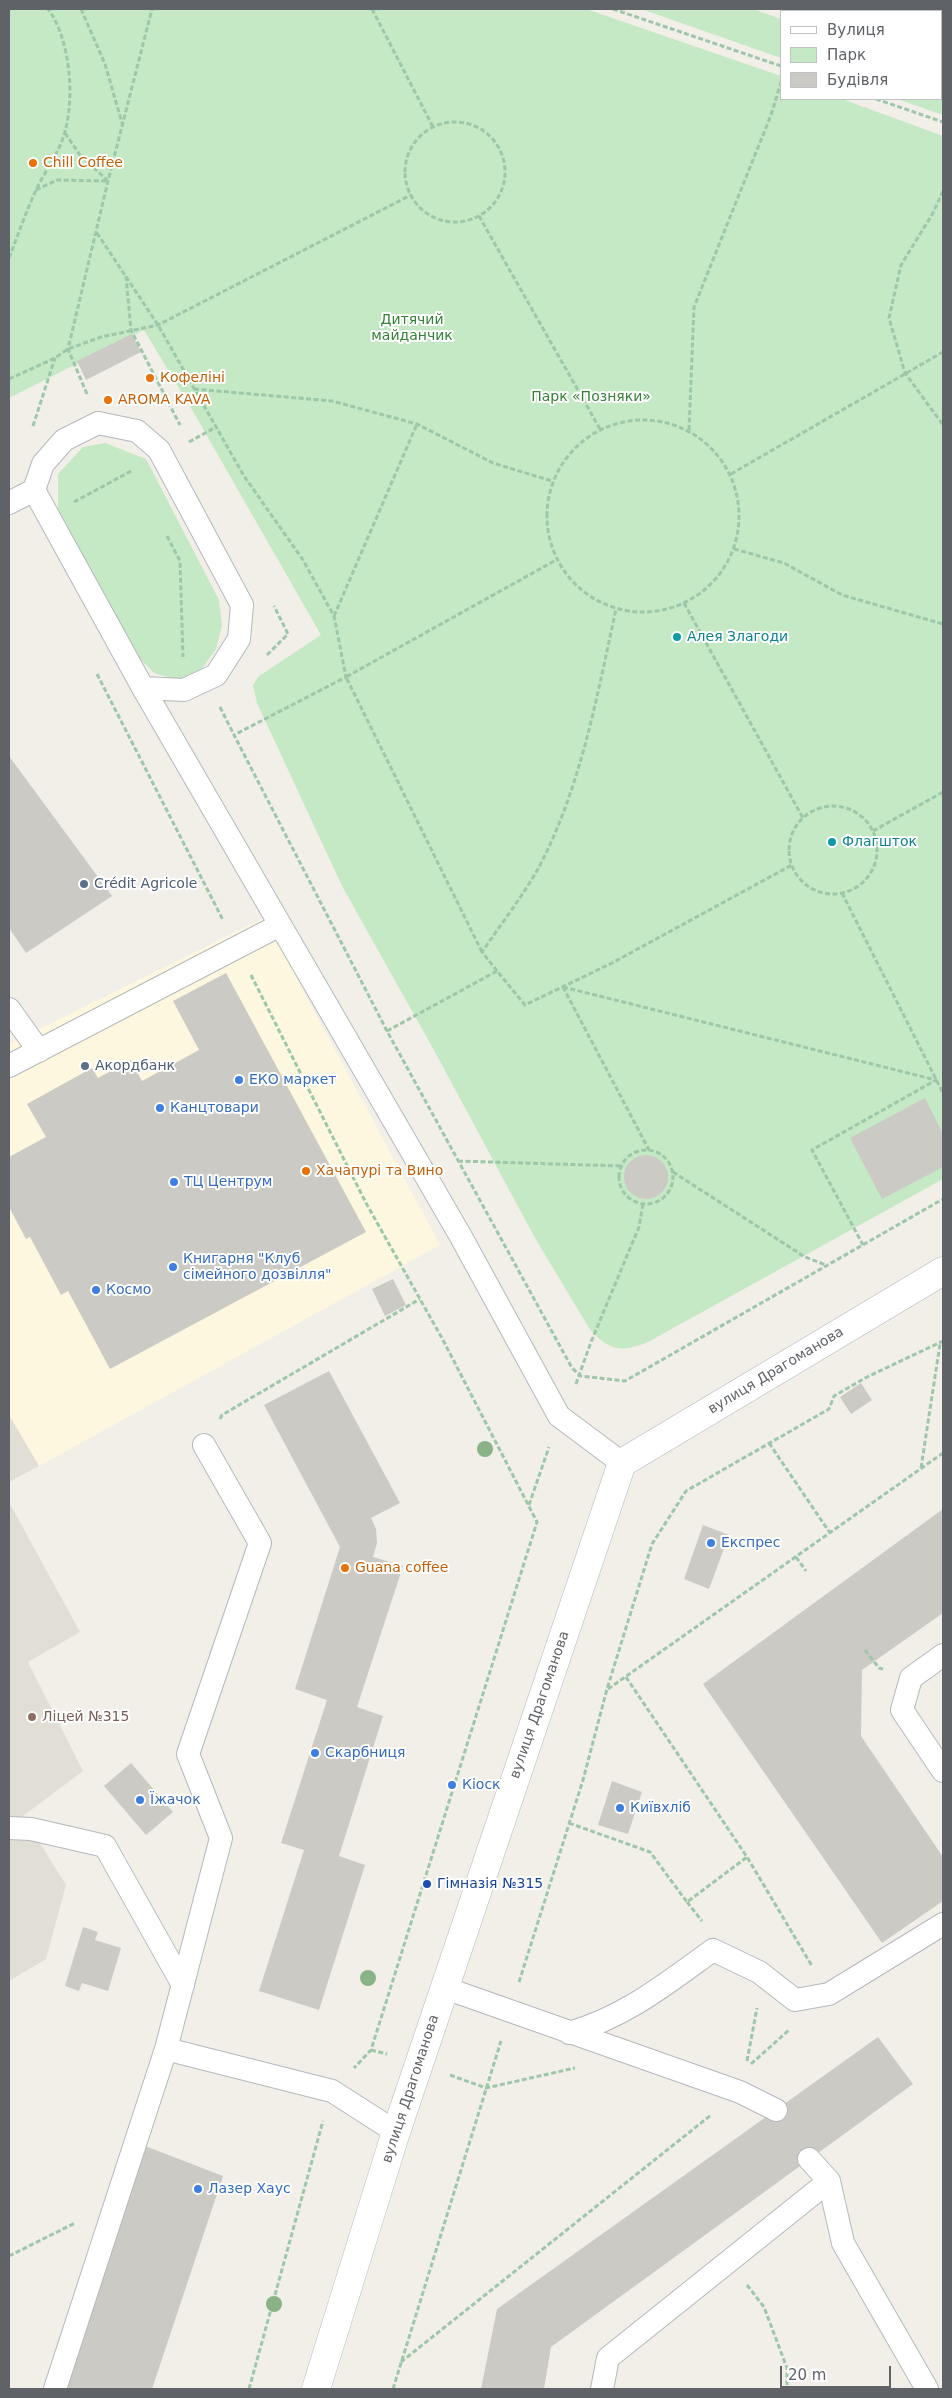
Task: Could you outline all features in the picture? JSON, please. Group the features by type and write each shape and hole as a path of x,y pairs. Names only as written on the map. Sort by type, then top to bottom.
{"street":[{"name":"вулиця Драгоманова","path":"316,2389 396,2132 622,1464 943,1271"}],"lane":[{"path":"9,503 34,490 43,464 64,440 98,423 137,431 159,450 242,605 239,639 216,675 184,690 143,688"},
{"path":"34,490 143,688 460,1235 559,1416 622,1464"},
{"path":"9,1066 280,925"},
{"path":"9,1009 39,1051"},
{"path":"55,2389 166,2049 221,1838 188,1754 260,1543 204,1445"},
{"path":"943,1655 911,1678 902,1710 943,1771"},
{"path":"9,1828 31,1829 105,1846 183,1985"},
{"path":"569,2033 592,2027 632,2008 713,1950 759,1972 795,2000 829,1994 943,1924"},
{"path":"445,1988 740,2092 776,2110"},
{"path":"166,2049 332,2091 396,2132"},
{"path":"809,2159 829,2182 843,2243 927,2389"},
{"path":"602,2389 608,2358 829,2182"}],"path":[{"path":"9,258 36,190 65,132 69,101 68,64 56,20 48,9"},
{"path":"81,9 105,64 123,124"},
{"path":"98,423 68,349 152,9"},
{"path":"372,9 433,127"},
{"path":"613,9 780,66"},
{"path":"689,430 694,307 771,115 780,85"},
{"path":"879,100 943,122"},
{"path":"449,122 466,123 482,130 495,142 503,157 505,174 501,191 492,206 478,216 464,221 448,221 433,217 420,208 411,195 406,172 411,149 420,137 433,127 449,122"},
{"path":"65,132 80,155 108,181"},
{"path":"36,190 57,180 108,181"},
{"path":"943,191 933,213 901,265 889,318 905,373 943,425"},
{"path":"9,379 55,358 68,349 101,337 158,325 411,195"},
{"path":"478,216 600,429"},
{"path":"97,232 158,325 244,476 303,560 334,616 346,677 482,952 525,1005 612,963 792,866"},
{"path":"731,474 943,352"},
{"path":"194,389 332,401 417,424 493,463 552,481"},
{"path":"629,420 660,420 689,430 714,449 731,474 739,507 740,524 734,549 722,571 705,590 684,603 662,611 639,613 616,609 592,598 571,582 556,560 548,534 546,508 552,481 563,460 580,442 600,429 629,420"},
{"path":"334,616 417,424"},
{"path":"734,549 784,563 842,595 943,624"},
{"path":"556,560 346,677 234,735 387,1031 572,1368 581,1376 625,1381 943,1199"},
{"path":"684,603 803,818"},
{"path":"482,952 539,867 571,792 590,728 616,609"},
{"path":"93,666 366,1203 420,1299 537,1522 371,2050 332,2091 249,2389"},
{"path":"873,831 943,792"},
{"path":"828,806 841,806 865,820 873,831 877,844 876,857 872,869 864,880 842,893 818,890 807,885 792,866 789,853 790,840 795,828 803,818 814,810 828,806"},
{"path":"842,893 943,1093"},
{"path":"387,1031 497,971"},
{"path":"562,987 936,1080"},
{"path":"562,987 649,1150"},
{"path":"863,1245 812,1150 936,1080"},
{"path":"673,1172 671,1188 660,1201 643,1204 635,1202 622,1191 619,1174 621,1166 632,1153 649,1150 665,1157 673,1172 805,1257 827,1266"},
{"path":"458,1161 621,1166"},
{"path":"581,1376 591,1342 639,1227 643,1204"},
{"path":"204,1445 222,1415 420,1299"},
{"path":"393,2389 569,1823 652,1544 686,1490 830,1408 834,1396 867,1377 942,1342"},
{"path":"921,1469 942,1342"},
{"path":"769,1443 830,1533"},
{"path":"608,1690 943,1453"},
{"path":"796,1557 806,1571"},
{"path":"865,1650 879,1668"},
{"path":"626,1677 747,1857 829,1994 746,2068"},
{"path":"569,1823 650,1852 687,1902 747,1857"},
{"path":"486,2088 579,2067"},
{"path":"401,2362 740,2092"},
{"path":"9,2256 116,2203"},
{"path":"728,2262 764,2307 787,2368 787,2389"}],"shaded area":[{"path":"264,918 440,1245 39,1466 9,1415 9,1044"},
{"path":"9,1415 39,1466 9,1482"},
{"name":"Ліцей №315","path":"9,1502 80,1632 28,1662 83,1771 23,1816 66,1885 46,1959 9,1981"}],"green space":[{"name":"Парк «Позняки»","path":"9,9 586,9 780,76 780,100 845,100 943,136 943,1179 648,1342 630,1348 616,1348 596,1336 589,1328 535,1238 435,1052 342,886 257,703 253,685 259,676 321,635 191,408 144,330 9,398"},
{"path":"641,9 753,9 780,19 780,58"},
{"path":"942,78 943,115 900,100 942,100"},
{"path":"105,443 146,459 219,600 222,626 216,649 201,670 177,680 154,673 137,656 58,509 58,474 83,447"}],"building":[{"path":"132,334 141,352 86,380 77,361"},
{"path":"9,756 112,896 26,953 9,928"},
{"name":"ТЦ Центрум","path":"226,973 366,1232 110,1369 68,1291 61,1295 30,1237 26,1239 9,1207 9,1157 46,1137 27,1104 92,1068 98,1078 131,1060 142,1081 199,1050 173,1001"},
{"path":"925,1098 943,1134 943,1167 882,1199 850,1138"},
{"path":"642,1155 650,1155 662,1161 668,1177 662,1193 650,1199 642,1199 630,1193 624,1181 624,1173 630,1161"},
{"path":"393,1279 406,1305 385,1316 372,1289"},
{"path":"329,1371 400,1503 371,1518 376,1529 377,1543 373,1557 403,1566 357,1707 383,1716 339,1856 365,1865 319,2010 259,1991 304,1850 281,1843 327,1700 295,1689 340,1547 264,1405"},
{"path":"861,1383 872,1400 851,1414 840,1397"},
{"path":"943,1509 943,1613 862,1670 861,1736 943,1857 943,1901 882,1943 703,1684"},
{"path":"703,1525 729,1535 709,1589 684,1579"},
{"path":"131,1763 173,1812 146,1835 104,1786"},
{"name":"Київхліб","path":"612,1781 642,1792 628,1834 598,1825"},
{"path":"83,1927 98,1932 95,1940 121,1948 108,1991 82,1983 79,1991 65,1986"},
{"path":"878,2037 913,2084 551,2347 544,2389 481,2389 497,2309"},
{"path":"145,2146 223,2176 152,2389 66,2389"}],"place":[{"name":"Chill Coffee","path":"33,163"},
{"name":"Кофеліні","path":"150,378"},
{"name":"AROMA KAVA","path":"108,400"},
{"name":"Алея Злагоди","path":"677,637"},
{"name":"Флагшток","path":"832,842"},
{"name":"Crédit Agricole","path":"84,884"},
{"name":"Акордбанк","path":"85,1066"},
{"name":"ЕКО маркет","path":"239,1080"},
{"name":"Канцтовари","path":"160,1108"},
{"name":"Хачапурі та Вино","path":"306,1171"},
{"name":"ТЦ Центрум","path":"174,1182"},
{"name":"Книгарня \"Клуб сімейного дозвілля\"","path":"173,1267"},
{"name":"Космо","path":"96,1290"},
{"name":"Експрес","path":"711,1543"},
{"name":"Guana coffee","path":"345,1568"},
{"name":"Ліцей №315","path":"32,1717"},
{"name":"Скарбниця","path":"315,1753"},
{"name":"Кіоск","path":"452,1785"},
{"name":"Їжачок","path":"140,1800"},
{"name":"Київхліб","path":"620,1808"},
{"name":"Гімназія №315","path":"427,1884"},
{"name":"Лазер Хаус","path":"198,2189"}],"park label":[{"name":"Дитячий майданчик","path":"412,328"}]}
